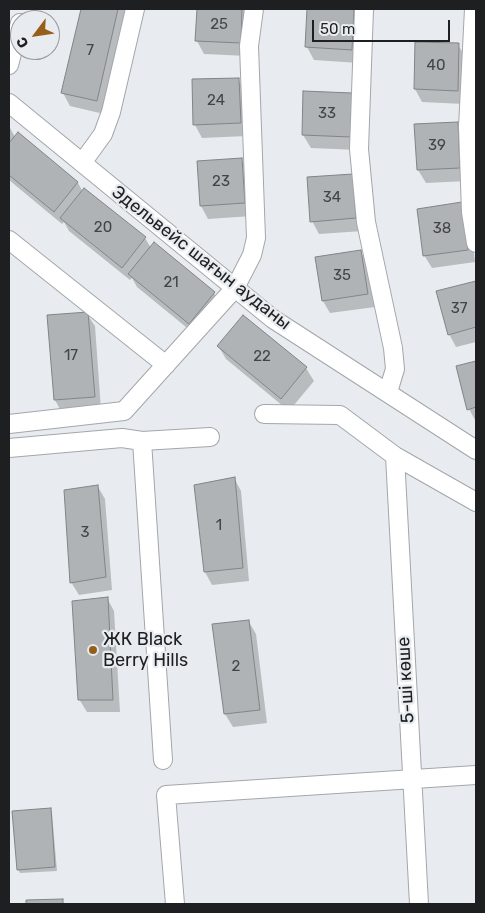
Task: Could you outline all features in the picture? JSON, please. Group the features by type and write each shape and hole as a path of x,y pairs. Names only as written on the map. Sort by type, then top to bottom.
{"street":[{"path":"82,163 103,134 111,112 135,9"},
{"path":"9,416 9,424 124,411 235,288 252,255 256,238 249,46 254,9"},
{"path":"364,9 359,149 366,222 393,348 395,369 388,392"},
{"path":"474,9 468,128 471,212 476,243"},
{"name":"Эдельвейс шағын ауданы","path":"9,103 273,319 476,450"},
{"path":"9,240 166,365"},
{"path":"264,414 340,416 395,456 476,502"},
{"path":"9,448 122,438 142,441 210,437"},
{"path":"142,441 163,760"},
{"name":"5-ші көше","path":"395,456 419,904"},
{"path":"175,904 166,795 476,775"}],"building":[{"path":"81,9 118,9 97,101 61,93"},
{"path":"197,9 242,9 241,43 195,41"},
{"path":"307,9 354,9 352,50 305,47"},
{"path":"415,42 459,43 458,91 414,89"},
{"path":"239,78 241,123 193,125 192,79"},
{"path":"303,91 352,93 351,137 302,135"},
{"path":"458,122 460,168 417,170 414,124"},
{"path":"18,132 78,182 54,212 9,175 9,143"},
{"path":"242,158 245,203 200,206 197,161"},
{"path":"353,174 356,218 310,222 307,177"},
{"path":"84,188 146,237 122,268 60,218"},
{"path":"462,202 468,250 423,256 417,209"},
{"path":"154,242 215,292 189,324 128,274"},
{"path":"361,250 368,294 322,301 315,257"},
{"path":"476,281 476,327 448,335 436,291"},
{"path":"88,312 95,397 54,400 47,315"},
{"path":"243,315 307,367 281,399 217,346"},
{"path":"476,361 476,407 467,410 456,366"},
{"path":"235,477 243,568 204,572 194,485"},
{"path":"98,485 106,577 70,583 64,490"},
{"name":"ЖК Black Berry Hills","path":"108,597 113,700 78,700 72,601"},
{"path":"249,620 260,710 224,714 212,624"},
{"path":"51,808 55,867 17,870 12,811"},
{"path":"63,899 63,904 26,904 26,900"}],"place":[{"name":"ЖК Black Berry Hills","path":"93,650"}]}
